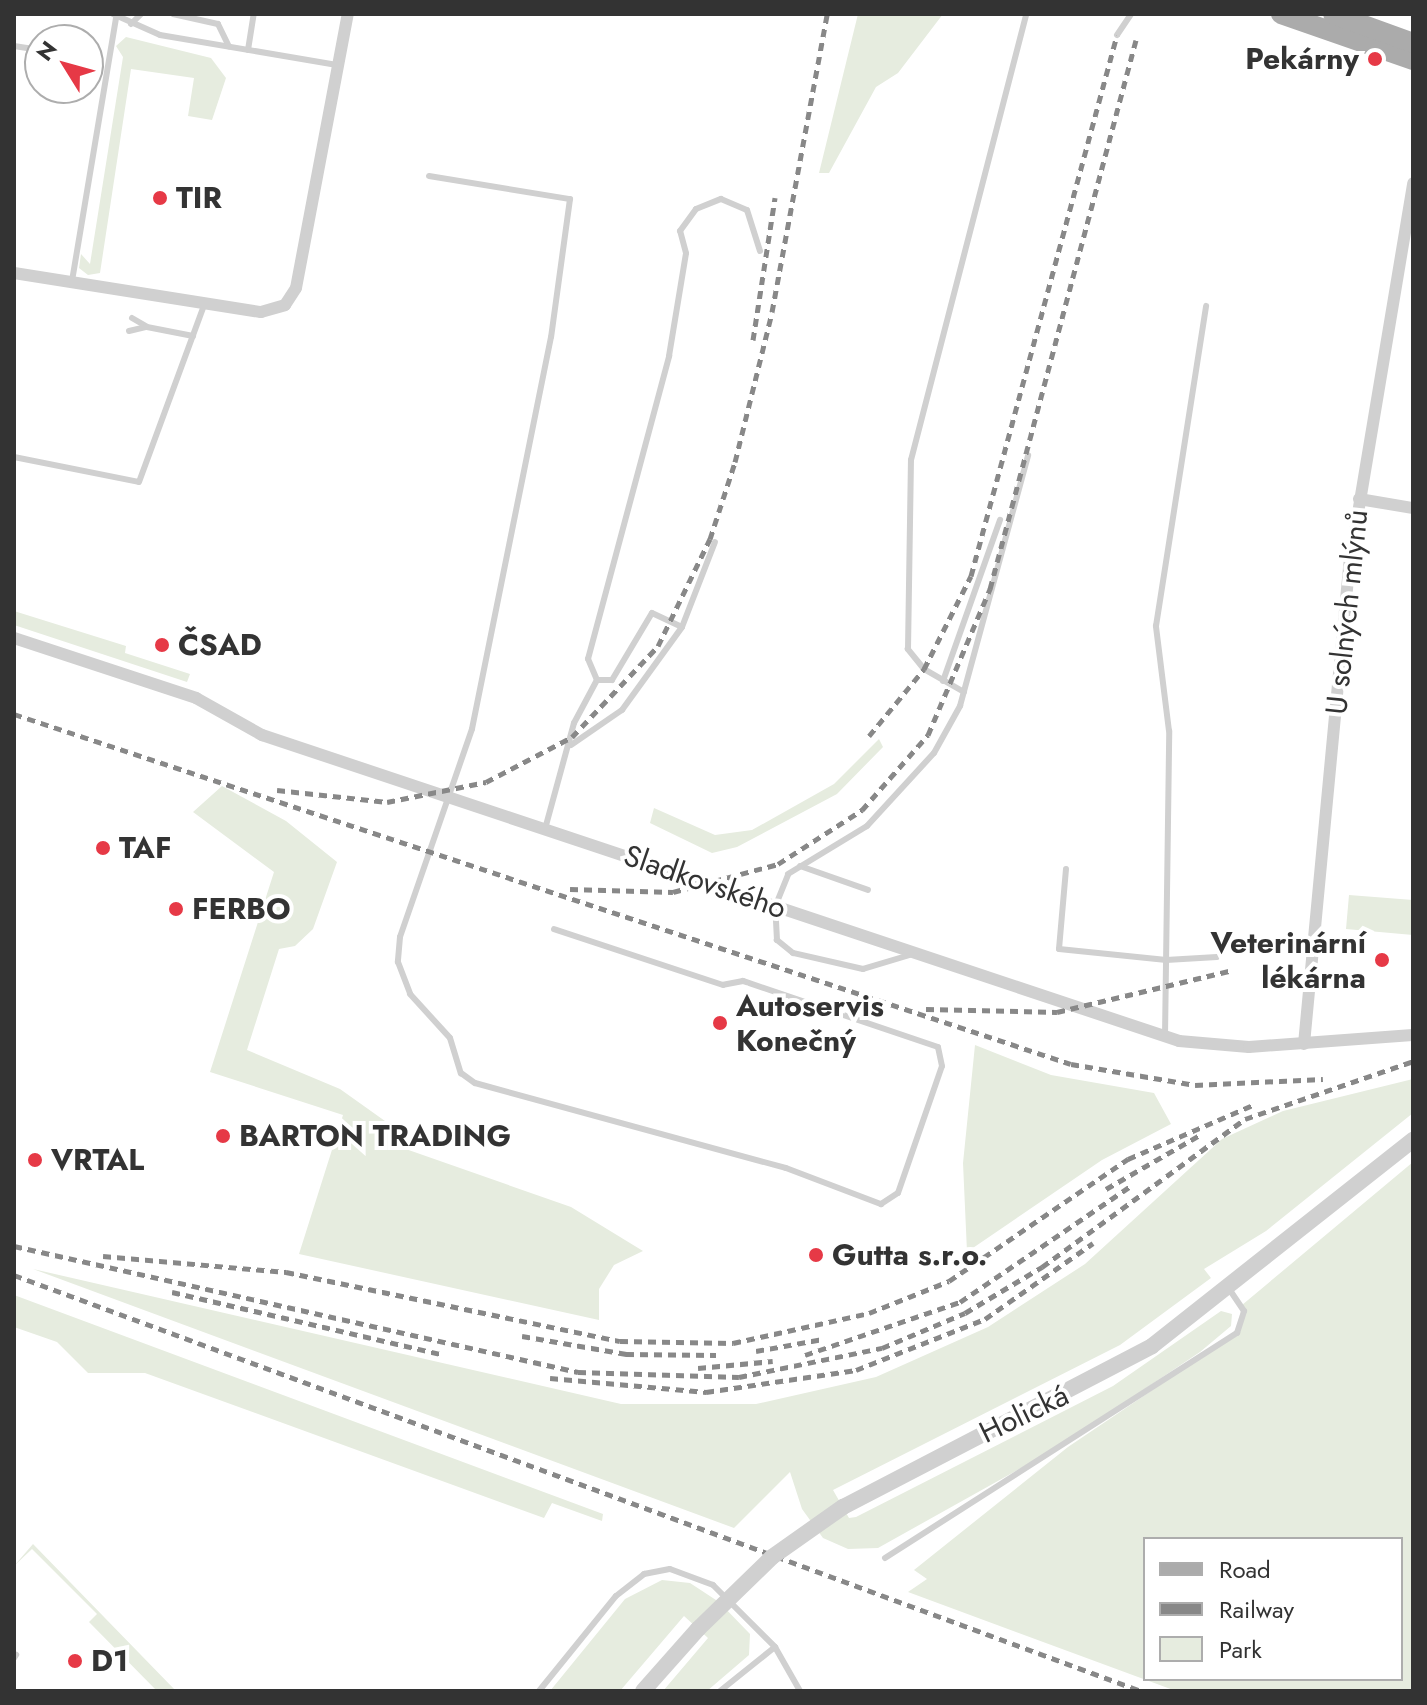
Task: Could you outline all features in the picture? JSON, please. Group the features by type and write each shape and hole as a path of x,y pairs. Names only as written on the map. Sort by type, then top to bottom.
{"main road":[{"path":"1281,14 1413,60"},
{"path":"1333,14 1413,43"}],"street":[{"path":"14,273 275,311 293,297 348,14"},
{"name":"U solných mlýnů","path":"1304,1044 1359,499 1413,183"},
{"path":"1359,499 1413,508"},
{"name":"Sladkovského","path":"14,638 196,698 245,728 448,799 1165,1036 1203,1046 1304,1044 1413,1035"},
{"name":"Holická","path":"643,1691 698,1629 759,1568 843,1507 1114,1368 1228,1287 1413,1140"}],"lane":[{"path":"131,24 133,14"},
{"path":"131,24 141,14"},
{"path":"173,14 218,24 229,47"},
{"path":"248,50 254,14"},
{"path":"964,692 943,681 908,649 915,590 911,460 1026,14"},
{"path":"1117,35 1131,14"},
{"path":"72,281 114,15 131,24 229,47 338,65"},
{"path":"429,176 570,199 551,337 472,729 400,937 398,962 410,994 450,1038 461,1073 521,1099 786,1168 881,1204 898,1193 942,1066 938,1047 743,981 723,985 554,929"},
{"path":"597,680 588,659 669,356 686,253 680,231 696,209 721,199 747,210 760,251"},
{"path":"14,457 139,482 205,303"},
{"path":"1165,1036 1169,731 1156,626 1206,306"},
{"path":"132,318 147,327 193,336"},
{"path":"129,331 147,327"},
{"path":"915,953 863,969 793,953 777,940 775,907 788,874 837,848 904,791 934,753 964,692 1028,455"},
{"path":"943,681 1000,520"},
{"path":"571,745 622,710 682,627 715,542"},
{"path":"597,680 612,680 652,613 682,627"},
{"path":"545,829 571,745 578,711 597,680"},
{"path":"800,866 868,890"},
{"path":"1066,869 1059,949 1166,960 1217,957"},
{"path":"885,1558 1237,1333 1244,1311 1228,1287"},
{"path":"539,1691 616,1596 660,1570 704,1579 775,1647 800,1691"},
{"path":"720,1691 775,1647"}],"green space":[{"path":"858,14 943,14 898,73 876,87 829,173 819,173"},
{"path":"126,37 211,58 226,78 212,120 188,116 194,78 131,69 100,273 88,275 79,268 81,254 90,264 123,57 116,46"},
{"path":"14,611 126,646 125,653 190,674 187,682 14,625"},
{"path":"879,739 883,747 837,794 737,847 712,853 650,823 654,808 715,835 752,830 834,784"},
{"path":"222,786 286,821 337,862 313,929 295,946 279,949 247,1050 340,1089 399,1131 400,1147 571,1207 643,1251 614,1265 599,1289 599,1320 299,1254 343,1115 210,1072 274,872 193,812"},
{"path":"1349,895 1413,900 1413,935 1346,929"},
{"path":"975,1045 1051,1075 1154,1093 1171,1124 1102,1160 967,1252 963,1163"},
{"path":"1413,1079 1413,1113 1266,1231 1204,1269 1211,1278 1120,1345 833,1490 849,1518 856,1517 1113,1386 1221,1311 1232,1314 1231,1326 1200,1352 1055,1449 878,1548 848,1549 823,1538 802,1509 790,1472 734,1528 33,1269 621,1404 756,1404 876,1377 988,1327 1085,1264 1222,1139 1283,1111"},
{"path":"1413,1162 1413,1691 1176,1691 1149,1681 1403,1681 1403,1537 1143,1537 1143,1679 908,1592 927,1579 914,1570 1068,1447 1237,1333 1242,1305"},
{"path":"14,1295 603,1514 602,1521 552,1503 544,1518 145,1373 88,1373 57,1342 14,1327"},
{"path":"33,1544 176,1691 157,1691 89,1622 97,1614 32,1549 14,1566"},
{"path":"662,1580 690,1583 719,1602 750,1634 749,1655 707,1691 663,1691 708,1638 684,1616 620,1691 550,1691 625,1599"}],"railway":[{"path":"277,790 387,802 486,782 572,737 658,646 710,539 735,462 772,312 827,14"},
{"path":"869,736 924,669 971,576 1117,35"},
{"path":"570,889 673,892 778,864 862,810 928,735 990,589 1136,40"},
{"path":"753,340 775,198"},
{"path":"14,714 1071,1064 1195,1085 1323,1079"},
{"path":"926,1009 1057,1012 1233,970"},
{"path":"14,1246 578,1372 739,1377 882,1348 965,1313 1042,1267 1245,1119 1413,1061"},
{"path":"103,1256 286,1272 620,1341 733,1343 869,1313 949,1281 1128,1159 1255,1104"},
{"path":"1106,1189 1200,1135"},
{"path":"805,1355 960,1302 1131,1186"},
{"path":"550,1378 706,1392 856,1370 985,1319 1093,1243"},
{"path":"14,1275 1141,1691"},
{"path":"172,1292 441,1354"},
{"path":"522,1336 626,1354 716,1355"},
{"path":"756,1351 823,1339"},
{"path":"698,1368 773,1361"}],"place":[{"name":"Pekárny","path":"1375,59"},
{"name":"TIR","path":"160,198"},
{"name":"ČSAD","path":"162,645"},
{"name":"TAF","path":"103,848"},
{"name":"FERBO","path":"176,909"},
{"name":"Veterinární lékárna","path":"1382,960"},
{"name":"Autoservis Konečný","path":"720,1023"},
{"name":"BARTON TRADING","path":"223,1136"},
{"name":"VRTAL","path":"35,1160"},
{"name":"Gutta s.r.o.","path":"816,1255"},
{"name":"D1","path":"75,1661"}]}
